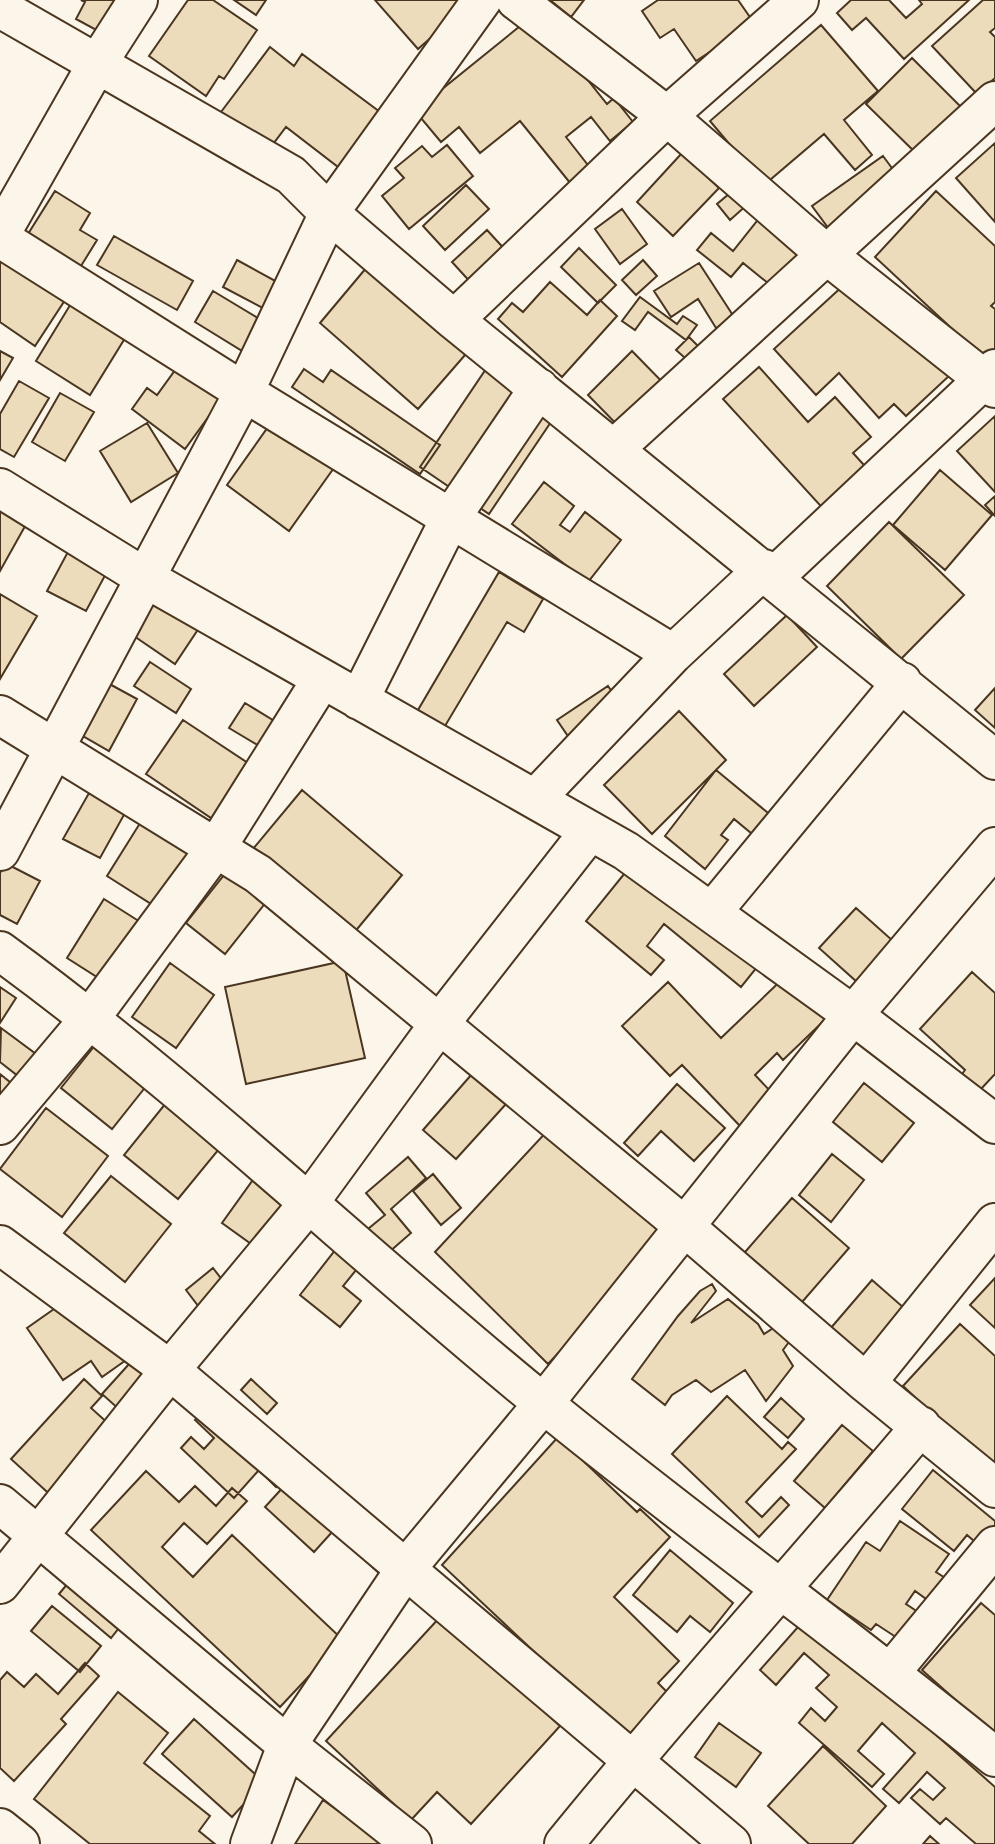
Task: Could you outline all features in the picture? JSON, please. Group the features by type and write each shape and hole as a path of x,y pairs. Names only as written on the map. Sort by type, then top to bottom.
{"street":[{"path":"138,0 97,64 0,236 244,392 673,654"},
{"path":"0,851 147,579 244,392 329,213 482,0"},
{"path":"516,0 667,116 827,255 991,378 673,654 535,799"},
{"path":"454,320 667,116 799,0"},
{"path":"0,8 291,176 329,213 454,320 995,760"},
{"path":"614,449 995,101"},
{"path":"359,700 450,519 539,388"},
{"path":"0,488 147,579 626,851 853,1016 995,1124"},
{"path":"0,1125 91,1017 216,848 322,679"},
{"path":"712,912 902,682"},
{"path":"0,715 258,874 684,1226 866,1383 995,1488"},
{"path":"0,1584 37,1534 170,1370 308,1205 440,1023 590,831"},
{"path":"250,1844 287,1745 404,1571 543,1404 853,1016 995,847"},
{"path":"0,951 91,1017 543,1404 781,1592 891,1672 995,1757"},
{"path":"866,1383 995,1223"},
{"path":"0,1245 170,1370 404,1571 731,1844"},
{"path":"564,1844 631,1761 781,1592 921,1426"},
{"path":"0,1504 287,1745 412,1844"},
{"path":"891,1672 995,1546"},
{"path":"0,1828 20,1844"}],"building":[{"path":"81,0 132,0 111,38 76,19 85,2"},
{"path":"188,0 213,0 257,30 224,79 219,76 206,96 149,56"},
{"path":"234,0 266,0 256,15"},
{"path":"375,0 474,0 418,49"},
{"path":"550,0 584,0 571,17"},
{"path":"658,0 738,0 754,23 696,61 674,29 660,38 642,11"},
{"path":"851,0 889,0 906,18 922,4 919,0 969,0 904,59 866,18 852,30 837,13"},
{"path":"983,0 995,0 995,28 990,32 995,37 995,78 977,94 932,46"},
{"path":"535,14 607,104 614,98 633,122 610,141 591,117 566,137 591,169 571,184 520,121 480,153 459,127 441,142 415,111"},
{"path":"821,25 878,91 844,120 872,155 855,170 824,134 764,185 710,121"},
{"path":"270,47 294,66 302,54 384,115 342,170 286,127 270,148 221,112"},
{"path":"912,58 972,118 927,164 866,104"},
{"path":"995,143 995,222 956,178"},
{"path":"447,145 473,176 409,229 382,196 404,178 395,168 422,146 432,157"},
{"path":"682,153 719,188 673,236 637,202"},
{"path":"883,156 903,183 832,233 812,206"},
{"path":"466,185 489,209 445,250 423,226"},
{"path":"735,189 748,204 730,220 717,204"},
{"path":"55,191 90,213 80,230 97,240 81,266 28,234"},
{"path":"936,191 995,246 995,302 991,306 995,309 995,363 992,366 875,257"},
{"path":"622,209 647,244 620,264 595,229"},
{"path":"761,216 809,254 779,292 743,263 731,277 697,250 711,233 733,251"},
{"path":"487,230 509,254 474,286 452,262"},
{"path":"114,236 193,281 177,310 97,265"},
{"path":"579,248 616,285 598,303 561,267"},
{"path":"0,256 67,297 35,346 0,322"},
{"path":"237,260 290,289 276,315 223,287"},
{"path":"643,260 657,276 636,295 622,280"},
{"path":"372,261 472,347 418,409 320,323"},
{"path":"699,263 734,317 716,328 698,299 671,317 654,291"},
{"path":"857,273 950,375 906,416 894,404 879,418 839,373 816,395 774,349"},
{"path":"550,282 587,315 600,300 617,316 562,377 498,319 512,303 523,312"},
{"path":"213,291 271,326 252,357 195,322"},
{"path":"75,297 130,330 90,395 36,361"},
{"path":"640,297 677,324 683,316 697,325 686,340 648,312 635,330 622,321"},
{"path":"689,337 704,352 693,365 676,350"},
{"path":"0,351 13,358 0,380"},
{"path":"632,351 676,396 632,440 588,395"},
{"path":"181,362 225,394 185,449 132,409 147,388 157,395"},
{"path":"759,367 808,422 835,397 871,437 853,453 873,475 829,515 723,399"},
{"path":"304,369 323,382 331,370 440,445 420,474 292,387"},
{"path":"486,369 555,416 489,514 420,467"},
{"path":"19,381 49,398 14,457 0,449 0,414"},
{"path":"60,393 94,412 65,461 32,442"},
{"path":"995,416 995,492 957,451"},
{"path":"273,420 336,465 289,531 227,485"},
{"path":"147,423 178,473 131,502 100,451"},
{"path":"940,470 992,515 945,570 893,525"},
{"path":"544,482 574,506 560,525 570,532 585,512 621,540 588,582 512,524"},
{"path":"995,496 995,516 985,505"},
{"path":"0,502 29,519 0,571"},
{"path":"889,522 964,595 901,659 827,586"},
{"path":"70,548 109,568 86,611 47,591"},
{"path":"499,572 543,599 524,632 507,622 445,726 418,710"},
{"path":"0,594 37,616 0,679"},
{"path":"156,595 201,625 175,664 131,634"},
{"path":"787,615 817,647 754,706 724,674"},
{"path":"150,662 191,689 176,713 134,686"},
{"path":"104,681 137,699 109,751 76,732"},
{"path":"608,686 625,711 574,745 557,720"},
{"path":"995,688 995,728 975,710"},
{"path":"245,703 281,725 266,750 229,728"},
{"path":"679,711 726,760 652,834 604,785"},
{"path":"183,720 251,765 214,820 146,774"},
{"path":"716,770 773,817 757,838 734,819 721,835 728,840 705,869 665,836"},
{"path":"302,790 402,875 353,934 253,849"},
{"path":"89,793 125,813 100,858 63,839"},
{"path":"142,820 191,850 156,907 107,876"},
{"path":"5,863 40,881 17,924 0,915 0,873"},
{"path":"633,863 758,966 741,987 664,924 647,946 664,960 651,975 586,921"},
{"path":"228,870 267,901 225,954 186,923"},
{"path":"104,899 145,925 108,984 67,958"},
{"path":"856,908 893,941 857,982 819,948"},
{"path":"343,961 365,1058 246,1084 225,987"},
{"path":"170,963 214,995 176,1048 132,1017"},
{"path":"792,970 832,1013 783,1060 777,1053 755,1075 773,1094 740,1126 682,1065 670,1076 622,1026 668,982 721,1038"},
{"path":"972,972 995,993 995,1074 980,1090 962,1074 965,1070 920,1029"},
{"path":"0,987 16,998 0,1023"},
{"path":"1,1028 36,1054 18,1076 0,1062"},
{"path":"100,1039 151,1080 112,1129 61,1088"},
{"path":"0,1074 16,1087 0,1107"},
{"path":"472,1074 506,1104 456,1159 423,1130"},
{"path":"864,1083 914,1123 882,1162 833,1122"},
{"path":"677,1084 725,1128 694,1161 661,1131 638,1156 624,1143"},
{"path":"170,1098 224,1143 178,1199 124,1155"},
{"path":"46,1108 108,1156 62,1217 0,1169"},
{"path":"549,1129 664,1223 613,1295 548,1364 435,1252"},
{"path":"832,1154 864,1180 831,1222 799,1195"},
{"path":"408,1157 426,1178 391,1209 411,1233 388,1253 368,1229 385,1215 366,1193"},
{"path":"265,1163 302,1190 258,1249 222,1223"},
{"path":"433,1174 461,1208 441,1225 413,1191"},
{"path":"111,1176 171,1224 125,1282 64,1233"},
{"path":"792,1198 849,1248 796,1309 739,1259"},
{"path":"347,1235 370,1253 343,1286 361,1301 340,1327 300,1295"},
{"path":"213,1268 230,1290 202,1311 186,1290"},
{"path":"995,1278 995,1328 970,1305"},
{"path":"872,1280 912,1315 864,1371 824,1336"},
{"path":"712,1284 716,1291 691,1323 728,1299 758,1324 764,1334 781,1323 795,1334 783,1350 793,1366 766,1401 745,1370 711,1392 696,1380 672,1395 665,1405 632,1379 678,1316 700,1291"},
{"path":"74,1295 136,1353 102,1377 91,1361 63,1380 27,1328"},
{"path":"960,1324 995,1356 995,1472 903,1386"},
{"path":"130,1363 146,1377 141,1429 102,1394"},
{"path":"84,1379 102,1396 91,1408 130,1443 68,1511 11,1459"},
{"path":"251,1379 277,1403 267,1414 241,1390"},
{"path":"216,1396 297,1465 276,1487 259,1470 234,1498 181,1448 191,1437 204,1449 214,1438 195,1420"},
{"path":"727,1396 782,1449 788,1442 796,1449 746,1502 762,1517 781,1497 789,1505 759,1537 672,1454"},
{"path":"781,1398 804,1419 788,1438 764,1417"},
{"path":"842,1425 873,1451 825,1508 794,1481"},
{"path":"558,1437 637,1512 640,1509 670,1537 614,1597 679,1661 658,1683 668,1693 626,1738 442,1565"},
{"path":"933,1470 995,1521 995,1530 981,1547 967,1535 954,1551 902,1509"},
{"path":"146,1471 179,1502 195,1486 216,1506 232,1488 247,1501 207,1544 184,1523 162,1547 193,1577 232,1535 343,1640 280,1707 91,1530"},
{"path":"298,1471 394,1558 380,1574 333,1531 314,1552 265,1507"},
{"path":"900,1521 949,1554 936,1572 956,1585 940,1609 915,1591 906,1604 930,1620 911,1647 876,1624 871,1630 827,1600 866,1542 880,1551"},
{"path":"670,1550 733,1603 710,1632 690,1616 677,1632 633,1595"},
{"path":"88,1559 130,1614 111,1638 59,1594"},
{"path":"981,1603 995,1615 995,1735 922,1670"},
{"path":"52,1606 101,1646 80,1672 31,1631"},
{"path":"441,1616 560,1726 471,1824 437,1792 411,1820 326,1741"},
{"path":"805,1619 995,1787 995,1844 976,1844 946,1818 940,1824 911,1798 920,1789 933,1800 945,1788 927,1772 899,1803 883,1789 915,1753 882,1723 858,1751 884,1774 872,1787 799,1723 811,1708 825,1721 837,1707 816,1688 829,1675 804,1653 776,1685 760,1670"},
{"path":"85,1663 99,1676 61,1719 66,1724 14,1781 0,1768 0,1680 7,1672 24,1687 36,1674 58,1694"},
{"path":"118,1692 168,1733 144,1763 210,1816 199,1831 215,1844 90,1844 34,1799"},
{"path":"194,1719 264,1782 232,1817 162,1754"},
{"path":"719,1723 761,1753 736,1787 695,1757"},
{"path":"823,1746 886,1806 852,1844 809,1844 768,1806"},
{"path":"323,1800 385,1844 295,1844"},
{"path":"930,1836 939,1844 923,1844"}]}
